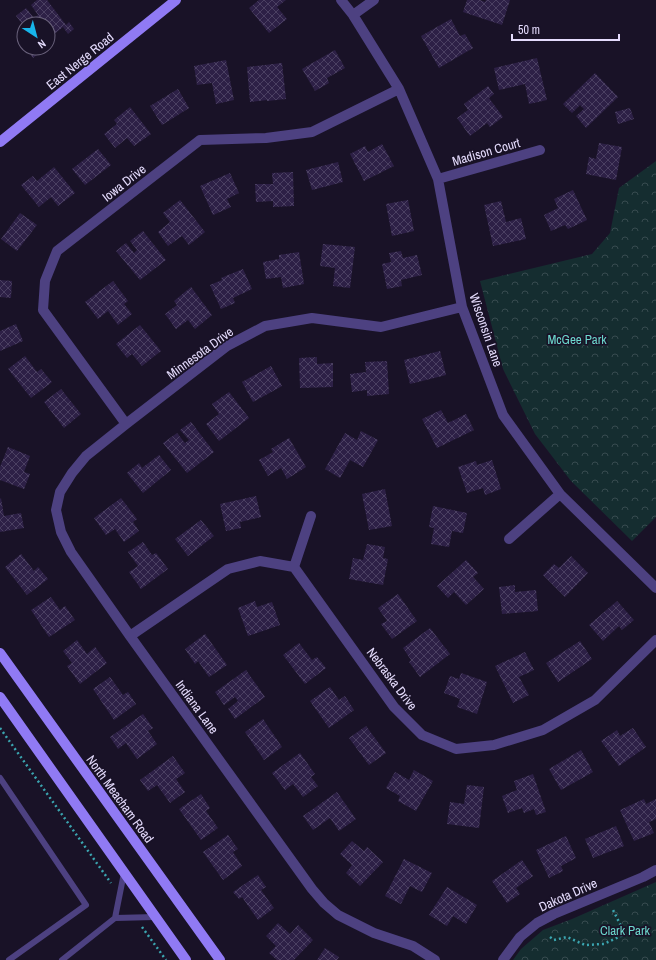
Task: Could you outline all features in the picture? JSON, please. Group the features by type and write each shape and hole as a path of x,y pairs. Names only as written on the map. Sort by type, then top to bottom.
{"main road":[{"name":"East Nerge Road","path":"0,142 176,0"},
{"name":"North Meacham Road","path":"0,653 220,960"},
{"path":"0,697 186,960"}],"street":[{"name":"Wisconsin Lane","path":"341,0 353,15 399,89 438,179 462,307 503,415 560,494 656,588"},
{"path":"353,15 374,0"},
{"name":"Iowa Drive","path":"126,424 43,310 45,281 57,252 200,140 266,138 312,132 399,89"},
{"name":"Madison Court","path":"438,179 540,150"},
{"name":"Minnesota Drive","path":"126,424 227,346 265,326 312,318 381,326 462,307"},
{"name":"Indiana Lane","path":"126,424 86,456 72,473 60,492 56,510 61,532 71,552 307,883 324,903 338,915 374,933 413,946 435,960"},
{"path":"508,539 560,494"},
{"path":"130,636 228,569 260,561 294,567 311,516"},
{"name":"Nebraska Drive","path":"294,567 394,708 422,735 456,749 494,745 543,730 595,700 656,640"},
{"name":"Dakota Drive","path":"503,960 520,937 537,923 554,914 643,877 656,870"}],"lane":[{"path":"0,778 86,905 9,960"},
{"path":"115,918 124,873"},
{"path":"62,960 115,918 155,917"}],"path":[{"path":"0,728 120,896"},
{"path":"550,937 554,940 567,937 585,945 604,944 625,934 612,908"},
{"path":"136,918 166,960"}],"green space":[{"name":"McGee Park","path":"656,161 656,517 632,541 571,481 535,434 503,369 480,281 592,254 610,233 619,188"},
{"name":"Clark Park","path":"656,882 656,960 513,960 521,949 543,930 572,919"}],"building":[{"path":"37,0 47,0 66,25 69,22 74,29 68,34 63,27 56,33 56,16 37,16 38,15 31,5"},
{"path":"259,0 286,0 277,7 287,19 269,33 249,8"},
{"path":"467,0 480,0 485,2 486,0 510,0 502,25 463,12"},
{"path":"26,8 32,16 16,16"},
{"path":"451,19 460,36 465,34 473,48 439,68 421,36"},
{"path":"335,50 345,68 327,78 329,83 315,91 302,69"},
{"path":"537,58 547,100 529,104 525,84 499,90 494,68"},
{"path":"226,60 234,100 216,104 212,83 197,85 194,66"},
{"path":"282,63 286,99 250,102 247,67"},
{"path":"595,73 618,97 586,128 576,116 584,109 580,105 572,113 563,104"},
{"path":"488,86 494,94 489,98 503,117 490,127 487,123 470,136 457,118 468,110 464,104"},
{"path":"178,89 189,108 162,125 150,106"},
{"path":"130,107 151,134 134,146 127,138 115,148 104,134 117,124 114,120"},
{"path":"630,108 634,119 618,124 615,112"},
{"path":"599,143 622,147 616,180 586,174 589,157 596,159"},
{"path":"382,144 394,166 364,181 350,154 365,146 368,152"},
{"path":"98,149 111,165 85,185 72,169"},
{"path":"338,162 343,182 312,190 306,170"},
{"path":"54,167 75,193 58,206 51,197 39,207 21,185 33,176 37,181"},
{"path":"293,172 294,206 273,207 273,201 256,202 255,184 273,184 272,173"},
{"path":"230,173 239,193 227,199 231,207 213,215 200,186"},
{"path":"573,190 587,220 568,229 565,225 551,231 544,215 558,208 554,199"},
{"path":"180,200 205,232 189,245 182,236 168,246 158,232 170,222 163,213"},
{"path":"408,200 414,231 392,236 386,204"},
{"path":"501,201 506,222 521,218 526,239 493,246 484,205"},
{"path":"20,213 37,225 17,251 1,239"},
{"path":"143,231 166,260 140,280 116,251 126,243 134,253 137,250 130,241"},
{"path":"323,244 355,247 350,288 333,286 335,268 320,266"},
{"path":"401,251 403,258 417,255 422,275 401,280 402,286 387,289 382,264 391,262 389,253"},
{"path":"299,252 304,284 283,288 281,277 266,279 263,262 279,259 279,255"},
{"path":"243,269 252,289 233,298 235,303 221,309 210,285 222,280 221,278"},
{"path":"0,280 12,281 11,298 0,297"},
{"path":"113,281 128,301 124,304 132,314 118,325 108,311 98,319 85,302"},
{"path":"191,287 212,315 195,329 188,320 176,329 165,314 177,305 174,301"},
{"path":"16,324 23,341 0,351 0,331"},
{"path":"140,325 161,351 142,366 132,354 127,358 116,344"},
{"path":"440,351 446,375 410,384 404,360"},
{"path":"25,356 37,372 41,369 52,382 31,398 8,369"},
{"path":"317,357 317,364 333,363 333,387 300,388 299,358"},
{"path":"387,361 389,394 367,396 367,390 352,392 350,374 366,372 365,362"},
{"path":"271,366 282,386 253,402 242,382"},
{"path":"61,389 81,414 64,428 44,402"},
{"path":"229,392 249,418 219,441 206,424 219,414 212,404"},
{"path":"441,410 448,423 466,414 474,430 437,448 422,419"},
{"path":"191,422 214,452 187,473 163,443 177,433 185,443 189,440 180,430"},
{"path":"361,431 378,440 363,467 350,460 340,478 325,469 345,433 357,440"},
{"path":"289,438 306,467 287,479 281,468 268,476 259,460 273,452 271,449"},
{"path":"8,447 30,456 24,472 30,474 24,489 0,480 0,467"},
{"path":"159,455 171,470 143,493 127,473 139,463 142,468"},
{"path":"492,460 501,489 485,495 483,488 467,493 458,467 476,461 477,465"},
{"path":"385,489 392,526 369,530 362,494"},
{"path":"256,496 261,517 240,522 241,528 226,531 220,504"},
{"path":"1,498 4,516 21,513 24,528 0,532"},
{"path":"121,498 137,519 133,522 139,531 124,542 115,529 106,535 94,518"},
{"path":"433,506 467,513 463,533 452,531 449,547 431,544 434,528 429,527"},
{"path":"201,520 214,536 188,556 175,539"},
{"path":"143,542 152,555 156,553 168,569 141,589 129,572 138,566 128,552"},
{"path":"367,544 385,547 383,558 388,559 383,585 349,579 353,558 363,560"},
{"path":"21,554 34,571 38,567 48,579 27,595 5,567"},
{"path":"571,556 588,573 565,597 543,575 554,564 559,568"},
{"path":"466,560 478,573 473,577 484,589 466,605 454,592 448,598 437,586"},
{"path":"515,585 515,592 536,590 538,611 502,614 499,587"},
{"path":"398,594 417,621 392,639 381,624 387,621 378,608"},
{"path":"51,597 60,610 65,606 75,620 49,637 31,610"},
{"path":"255,601 257,607 272,602 280,625 248,636 238,608"},
{"path":"617,601 634,620 622,630 619,626 603,641 589,625"},
{"path":"430,628 450,654 420,677 409,662 411,660 403,648"},
{"path":"205,634 227,665 209,677 198,661 195,664 185,649"},
{"path":"77,640 87,654 95,647 107,663 80,684 67,666 72,663 63,651"},
{"path":"580,641 592,659 558,682 546,663"},
{"path":"299,643 312,660 317,657 326,668 305,684 283,655"},
{"path":"525,652 534,670 519,677 529,695 513,703 495,666"},
{"path":"246,670 265,697 235,719 228,709 238,701 235,697 224,705 215,692"},
{"path":"461,673 487,682 477,714 457,707 460,699 444,693 450,676 459,679"},
{"path":"110,677 123,695 128,692 136,704 114,720 93,689"},
{"path":"330,687 339,700 345,696 354,710 329,728 310,701"},
{"path":"143,714 153,728 148,731 157,744 137,759 126,743 118,749 110,737"},
{"path":"263,719 282,747 264,760 245,732"},
{"path":"366,726 386,753 369,765 349,738"},
{"path":"633,728 646,747 619,766 601,741 617,730 620,736"},
{"path":"581,750 593,772 561,790 549,769"},
{"path":"300,753 315,774 311,777 318,786 303,797 293,784 285,790 272,773"},
{"path":"173,756 185,773 176,779 185,792 170,803 157,785 148,791 140,780"},
{"path":"414,770 433,781 416,811 398,801 400,796 386,788 395,772 409,780"},
{"path":"533,774 546,812 536,815 534,809 524,813 522,808 508,813 502,796 517,790 514,781"},
{"path":"467,785 484,787 479,828 447,824 450,802 464,804"},
{"path":"337,792 356,819 339,831 330,818 313,830 303,816"},
{"path":"201,794 210,808 206,811 218,828 201,840 179,809"},
{"path":"644,799 646,804 656,799 656,819 649,822 654,833 634,841 620,810"},
{"path":"616,826 624,846 593,858 585,839"},
{"path":"228,835 238,849 233,852 242,866 223,880 203,852"},
{"path":"566,836 576,858 561,866 563,871 549,878 536,850"},
{"path":"352,841 364,851 367,847 383,862 360,886 346,873 352,865 340,854"},
{"path":"404,859 432,873 422,892 410,886 401,904 385,896"},
{"path":"522,860 533,876 516,888 520,894 507,903 492,881"},
{"path":"258,875 266,887 261,890 274,908 258,920 242,897 239,899 233,892"},
{"path":"447,887 477,905 466,924 453,916 447,926 429,915"},
{"path":"278,923 290,934 298,925 313,940 294,960 277,960 269,953 276,946 266,936"},
{"path":"325,948 339,957 337,960 317,960"}]}
